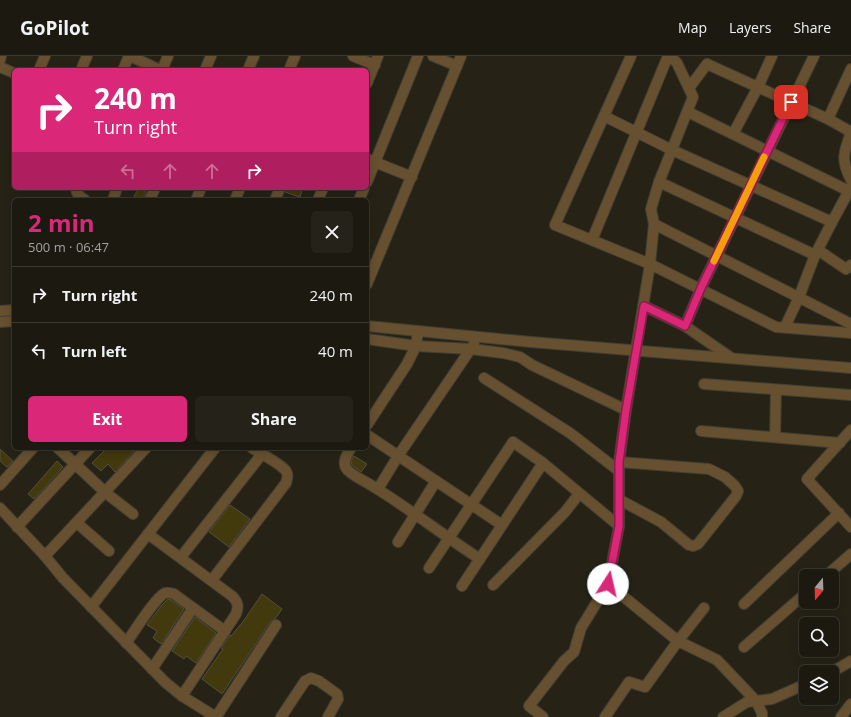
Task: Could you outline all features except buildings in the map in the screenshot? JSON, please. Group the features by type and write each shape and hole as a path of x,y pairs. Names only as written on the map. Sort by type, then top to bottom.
{"street":[{"path":"0,60 2,56"},
{"path":"40,68 45,56"},
{"path":"82,68 88,56"},
{"path":"124,68 129,56 156,68"},
{"path":"162,68 168,56"},
{"path":"206,68 211,56"},
{"path":"249,68 254,56"},
{"path":"290,68 295,56"},
{"path":"353,56 377,61 369,79"},
{"path":"369,172 371,161 418,56"},
{"path":"369,279 459,61 433,56"},
{"path":"631,56 555,225 650,264 701,288 776,327 851,333"},
{"path":"543,717 529,706 564,661 574,652 581,628 608,584 619,526 619,467 626,410 650,264 654,224 650,209 659,182 693,98 677,63 669,56 592,240"},
{"path":"733,134 758,87 772,56"},
{"path":"685,326 716,255 814,56"},
{"path":"689,88 710,60 758,87 828,119 851,133 845,148 844,157 845,169 851,180"},
{"path":"0,67 12,72"},
{"path":"828,119 851,69"},
{"path":"688,112 767,151 850,189 816,253 799,297 785,327"},
{"path":"604,116 672,150 832,222"},
{"path":"371,161 412,177"},
{"path":"659,182 735,218 816,253 846,269 851,265"},
{"path":"76,190 82,198"},
{"path":"654,224 851,324"},
{"path":"644,306 685,326 731,358"},
{"path":"0,311 12,310"},
{"path":"0,322 12,321"},
{"path":"369,327 417,339 475,343 520,357 626,410"},
{"path":"369,339 417,339 635,354 731,358 851,368"},
{"path":"369,422 407,364 417,339"},
{"path":"378,489 398,456 475,343"},
{"path":"484,378 570,433 619,467 708,469 724,477 735,486 738,491 736,496 698,544 693,546 661,522 620,500"},
{"path":"704,384 851,395"},
{"path":"775,437 776,390"},
{"path":"851,430 807,479 851,527"},
{"path":"701,431 840,443"},
{"path":"369,436 502,525"},
{"path":"429,568 470,504 513,442 543,463 619,526"},
{"path":"0,485 31,450"},
{"path":"60,450 106,493 133,514"},
{"path":"17,527 88,450"},
{"path":"45,556 106,493 144,450"},
{"path":"91,607 213,450"},
{"path":"212,580 286,483 288,477 286,472 255,450"},
{"path":"351,450 345,461 346,468 352,474 378,489 480,559"},
{"path":"181,557 262,454"},
{"path":"462,586 543,463"},
{"path":"398,542 436,481"},
{"path":"493,584 564,512 579,494"},
{"path":"0,508 45,556 63,578 152,670 182,696 216,717 276,625"},
{"path":"744,604 839,513"},
{"path":"77,523 109,551"},
{"path":"148,534 212,580 238,602 236,614 182,696"},
{"path":"834,569 851,554"},
{"path":"608,584 678,641 717,660 756,701 762,713 762,717"},
{"path":"126,643 157,600 168,592 174,594 225,631"},
{"path":"744,647 799,599"},
{"path":"152,670 193,608"},
{"path":"605,717 629,682 645,687 704,608"},
{"path":"839,670 849,666"},
{"path":"281,717 305,681 311,678 320,681 337,694 338,699 328,717"},
{"path":"723,717 746,702 772,700 799,687"},
{"path":"841,717 851,704"}],"slow traffic":[{"path":"714,261 764,157"}],"route":[{"path":"608,584 619,526 619,462 635,351 644,306 685,326 701,288 791,102"}]}
